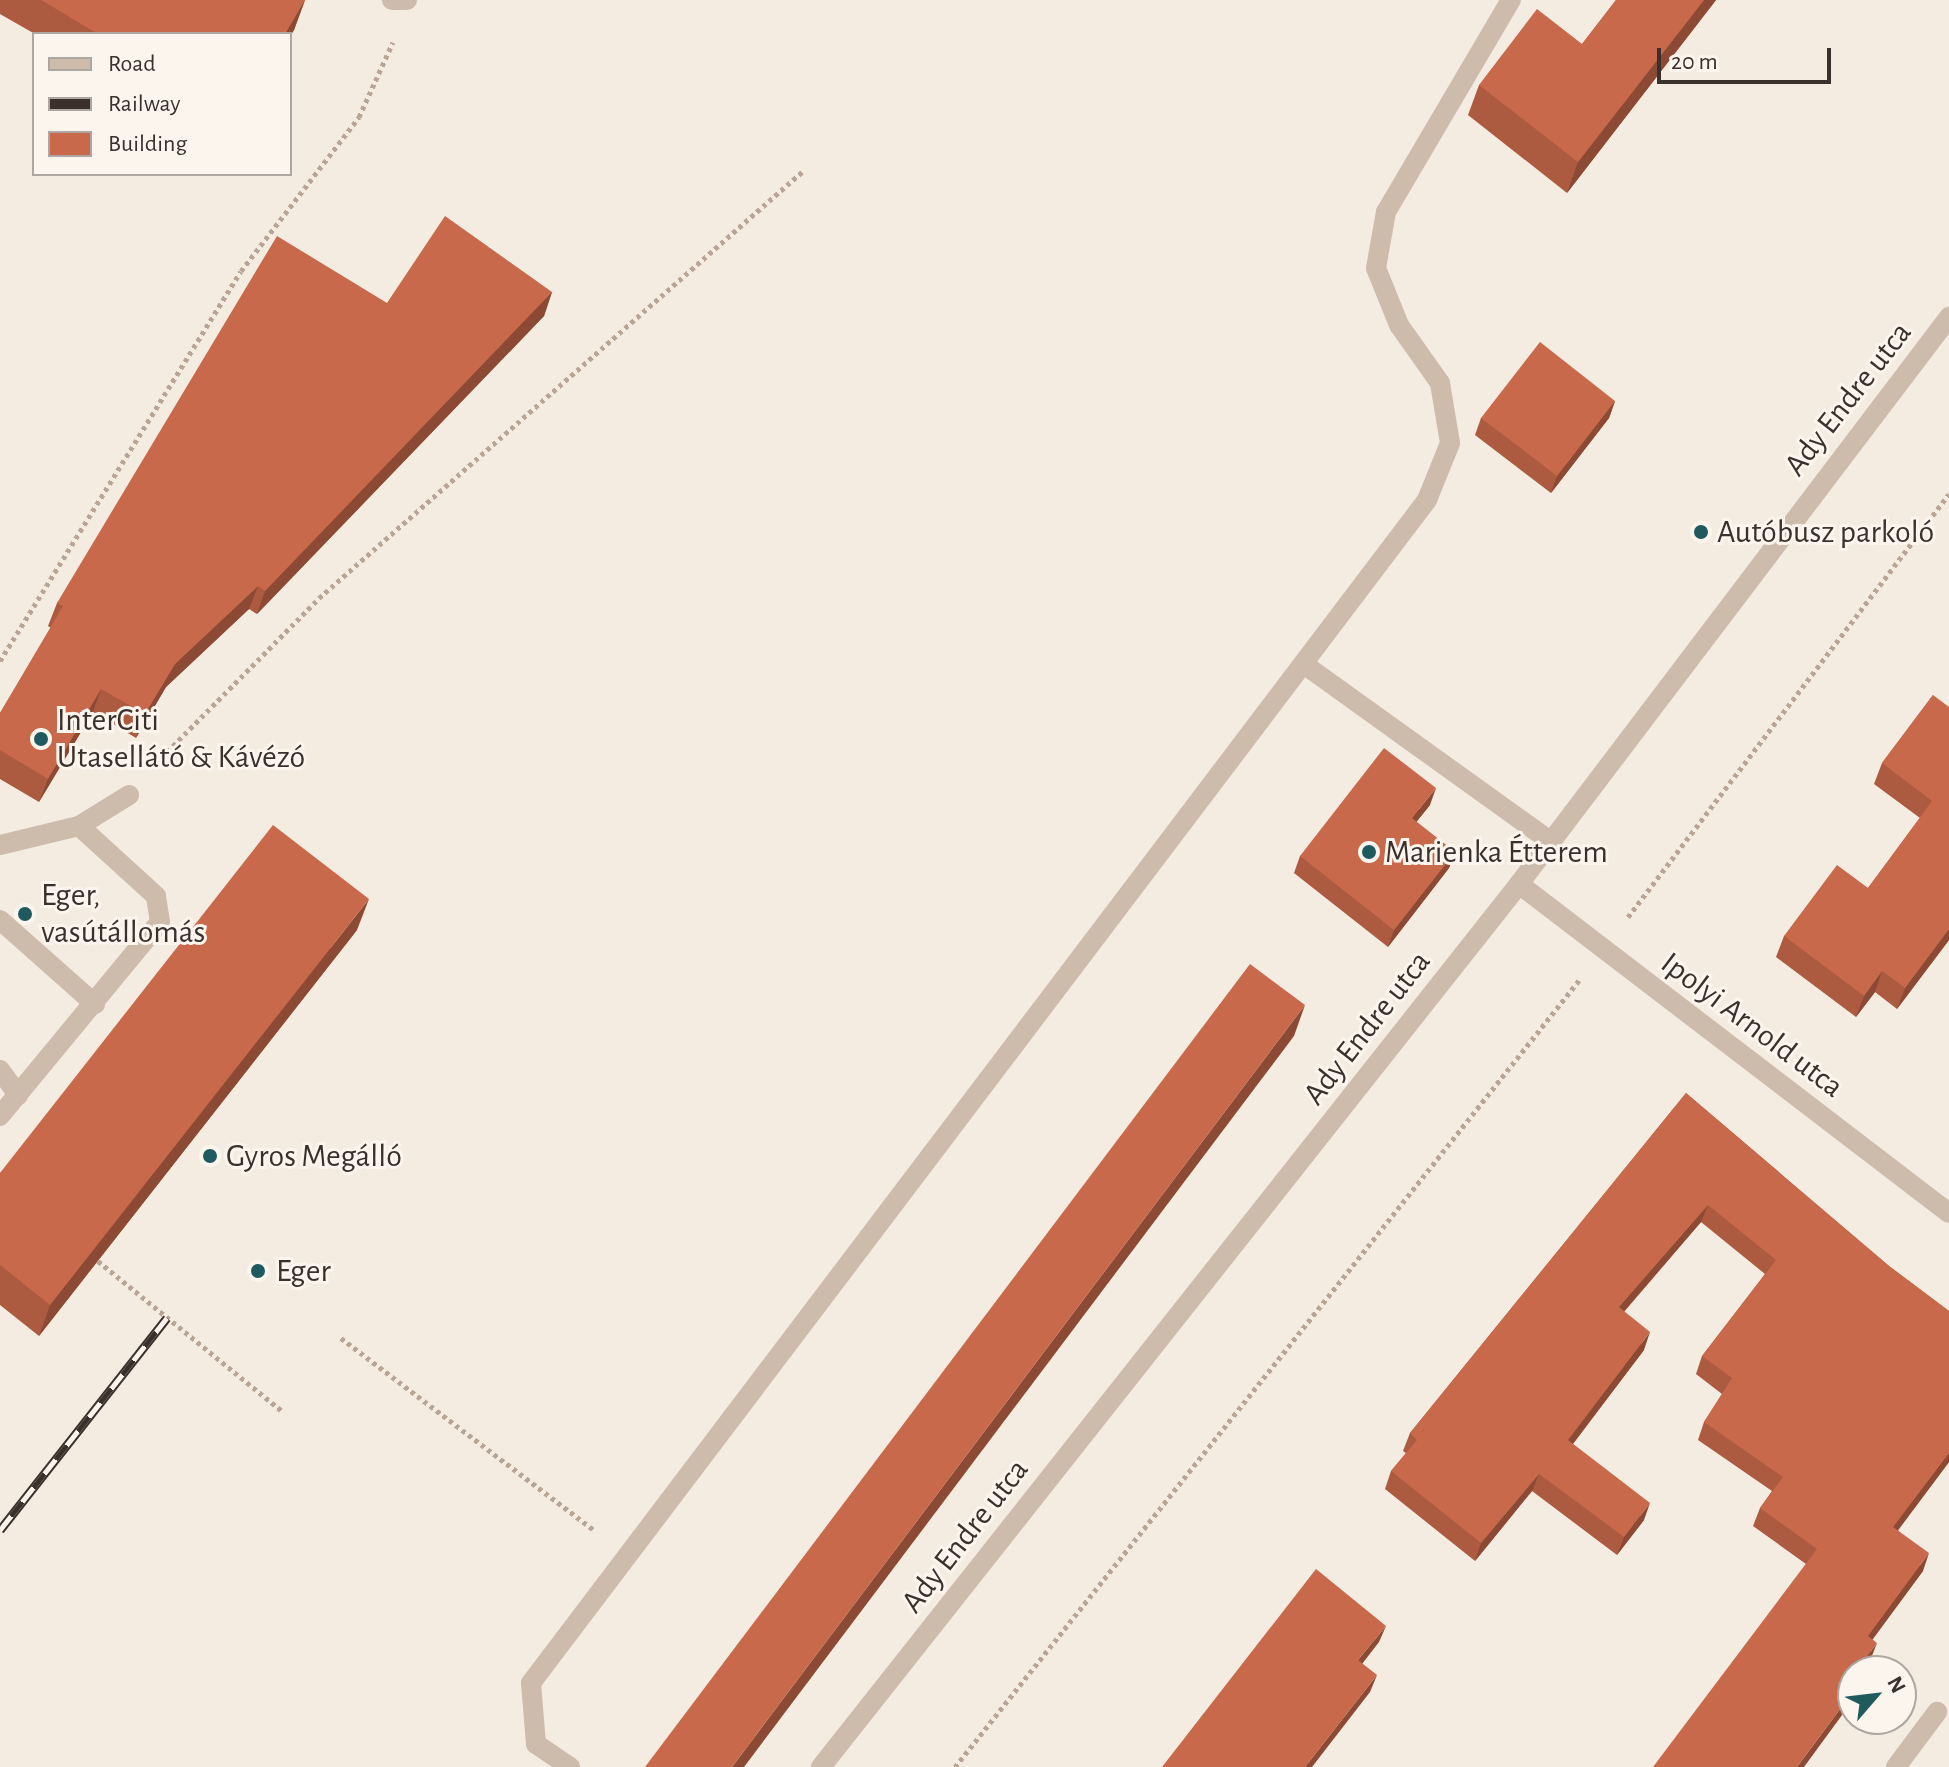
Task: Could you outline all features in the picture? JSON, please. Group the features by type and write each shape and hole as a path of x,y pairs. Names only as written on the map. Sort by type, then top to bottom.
{"street":[{"path":"570,1767 536,1744 531,1683 1427,500 1450,443 1440,383 1399,325 1376,268 1386,212 1511,0"},
{"name":"Ady Endre utca","path":"821,1767 1519,884 1949,317"},
{"path":"1305,665 1550,841"},
{"path":"0,845 79,826 129,795"},
{"path":"0,1116 95,1004 161,913 156,896 79,826"},
{"name":"Ipolyi Arnold utca","path":"1519,884 1949,1213"},
{"path":"0,920 95,1004"},
{"path":"0,1070 18,1095"},
{"path":"1896,1767 1937,1712"}],"path":[{"path":"0,661 241,271 359,117 401,1"},
{"path":"129,795 190,723 319,598 803,171"},
{"path":"955,1767 1603,949 1949,494"},
{"path":"98,1261 283,1412"},
{"path":"341,1338 626,1554"}],"building":[{"path":"41,0 305,0 286,32 95,32"},
{"path":"1616,0 1704,0 1578,162 1479,85 1537,9 1582,44"},
{"path":"445,216 552,292 265,591 258,586 175,664 145,714 101,689 48,779 0,750 0,713 63,606 57,603 277,236 387,303"},
{"path":"1540,342 1615,401 1557,476 1481,418"},
{"path":"1933,695 1949,707 1949,929 1905,988 1882,971 1864,996 1784,936 1837,865 1868,888 1932,801 1882,763"},
{"name":"Marienka Étterem","path":"1384,748 1436,788 1412,818 1455,852 1394,930 1300,856"},
{"path":"273,825 369,899 50,1305 0,1265 0,1173"},
{"path":"1250,964 1305,1005 732,1767 645,1767"},
{"path":"1686,1093 1889,1266 1949,1311 1949,1453 1893,1527 1929,1553 1868,1636 1877,1643 1868,1655 1837,1655 1837,1713 1797,1767 1653,1767 1817,1549 1760,1508 1783,1477 1704,1422 1732,1378 1702,1356 1776,1260 1708,1205 1619,1307 1650,1332 1568,1440 1650,1503 1624,1537 1539,1474 1481,1543 1391,1471 1417,1440 1410,1433"},
{"path":"1316,1569 1386,1626 1358,1660 1377,1675 1305,1767 1162,1767"}],"railway":[{"path":"0,1530 167,1318"}],"place":[{"name":"Autóbusz parkoló","path":"1701,532"},
{"name":"InterCiti Utasellátó & Kávézó","path":"41,739"},
{"name":"Marienka Étterem","path":"1369,852"},
{"name":"Eger, vasútállomás","path":"25,914"},
{"name":"Gyros Megálló","path":"210,1156"},
{"name":"Eger","path":"258,1271"}]}
